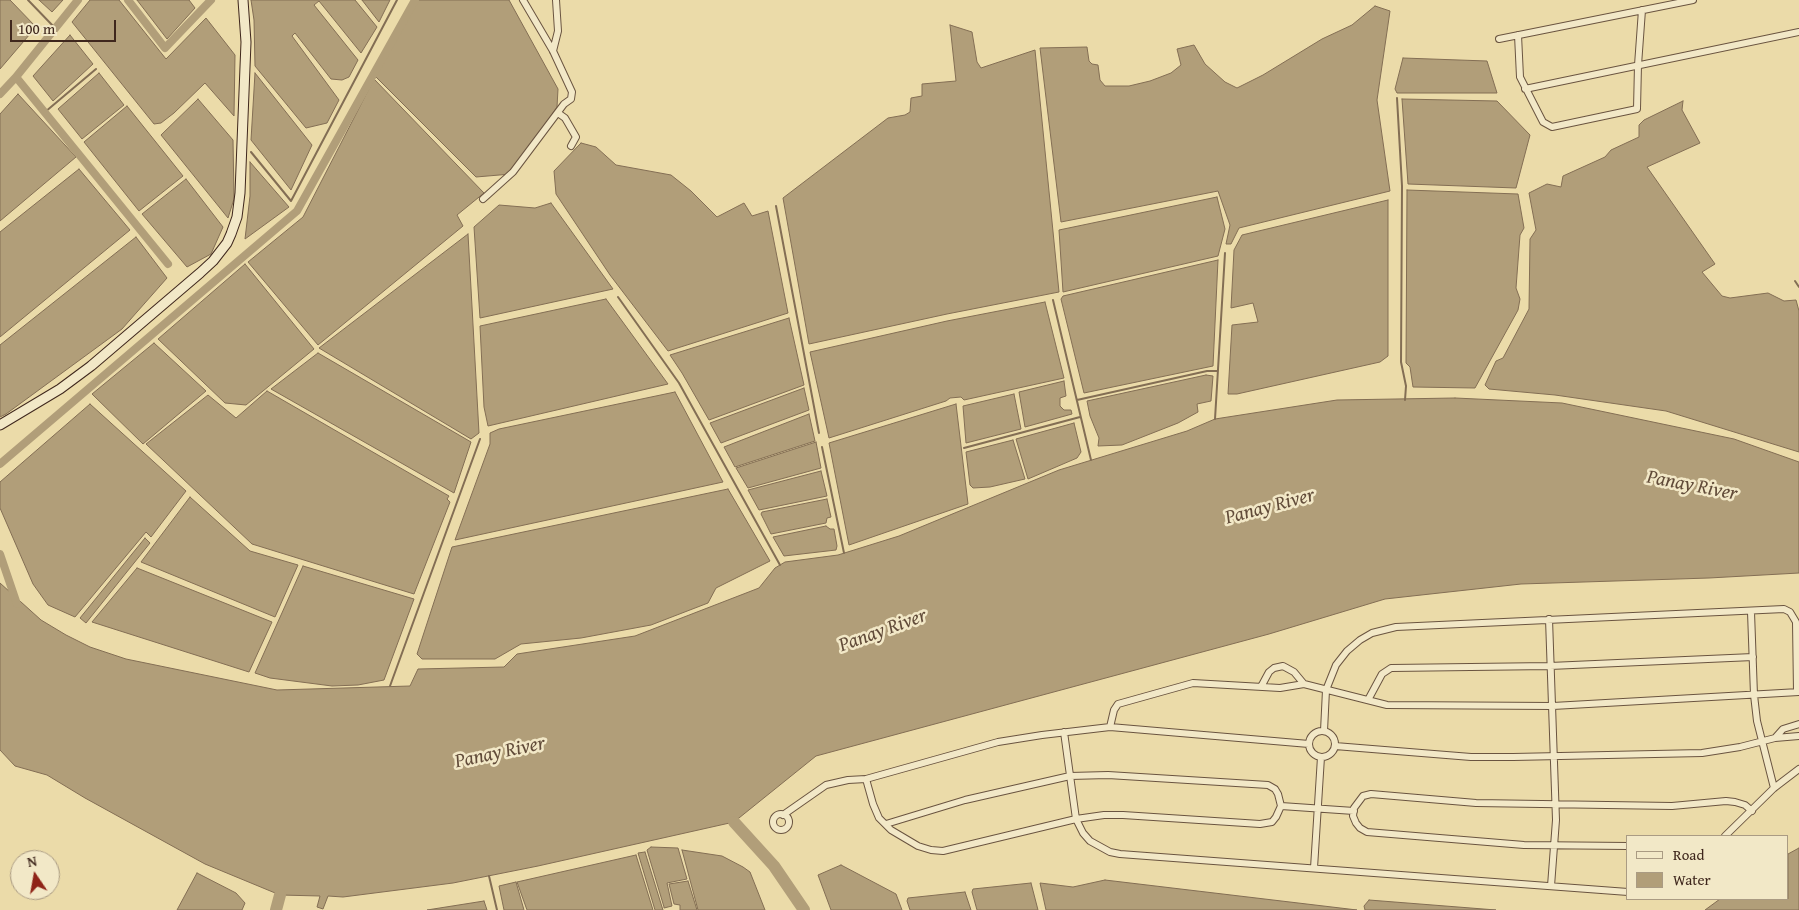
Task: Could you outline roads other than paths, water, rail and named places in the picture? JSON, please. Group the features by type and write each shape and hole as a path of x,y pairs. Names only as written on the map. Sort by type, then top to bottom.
{"main road":[{"path":"0,425 60,389 91,366 213,261 227,243 237,217 240,193 246,42 243,0"}],"street":[{"path":"482,199 513,172 570,99 572,92 554,52 523,0"},
{"path":"554,52 558,31 556,0"},
{"path":"1499,39 1693,0"},
{"path":"1518,35 1520,77 1543,122 1552,128 1637,109 1642,10"},
{"path":"1525,89 1799,32"},
{"path":"558,113 565,118 576,137 571,146"},
{"path":"1110,727 1114,710 1118,704 1182,686 1204,682 1280,688 1304,684 1326,690 1387,705 1553,706 1798,692 1796,622 1794,616 1784,609 1751,612 1549,619 1396,628 1378,631 1360,640 1347,651 1336,666 1326,690 1324,732"},
{"path":"1751,612 1754,695 1757,721 1774,788"},
{"path":"1549,619 1555,756 1554,844 1551,886"},
{"path":"1368,700 1382,674 1392,668 1550,666 1753,657"},
{"path":"1262,686 1269,672 1274,668 1283,666 1294,672 1304,684"},
{"path":"1775,738 1782,729 1799,724"},
{"path":"783,814 826,785 848,780 866,779 998,742 1064,732 1110,727 1309,744"},
{"path":"1064,732 1076,820 1090,842 1110,852 1626,892"},
{"path":"1324,732 1331,735 1335,746 1332,753 1321,757 1314,754 1309,744 1316,733 1324,732"},
{"path":"1335,746 1471,757 1702,753 1740,748 1775,738 1799,736"},
{"path":"1314,868 1321,757"},
{"path":"1726,835 1774,788 1799,769"},
{"path":"866,779 879,818 891,830 918,846 930,850 943,851 1104,815 1260,824 1272,822 1281,806 1278,794 1268,786 1108,775 1070,776 965,800 886,824"},
{"path":"1626,846 1524,845 1367,832 1360,828 1353,816 1358,801 1363,796 1371,794 1476,803 1672,806 1726,801 1740,804 1752,811"},
{"path":"1281,806 1317,810 1354,811"}],"water":[{"path":"0,0 10,0 36,27 0,69"},
{"path":"39,0 63,0 52,12"},
{"path":"90,0 119,0 166,59 206,18 235,55 234,116 205,83 174,113 161,123 154,124 72,22"},
{"path":"137,0 189,0 195,8 167,39"},
{"path":"251,0 355,0 377,27 361,53 319,1 314,5 358,60 349,77 342,80 331,79 295,33 292,36 339,100 327,123 306,128 255,66 254,20"},
{"path":"362,0 390,0 379,22"},
{"path":"415,0 509,0 558,89 557,107 511,174 476,177 375,76"},
{"path":"1375,6 1390,11 1377,100 1390,191 1239,228 1231,244 1226,244 1230,225 1218,191 1061,222 1040,48 1087,47 1089,61 1092,64 1098,65 1100,80 1105,86 1129,86 1171,73 1181,65 1177,49 1194,45 1205,64 1225,82 1237,88 1263,75 1322,39 1352,25"},
{"path":"950,25 972,32 977,62 981,68 1035,50 1059,292 809,344 783,198 888,118 905,115 910,112 911,98 922,96 922,84 956,81"},
{"path":"70,35 93,64 53,101 33,76"},
{"path":"1403,58 1487,61 1497,93 1397,93 1395,89"},
{"path":"99,73 124,105 82,139 58,109"},
{"path":"255,73 312,145 291,190 251,140"},
{"path":"374,79 484,193 457,215 463,226 318,345 248,262 303,217"},
{"path":"18,94 76,157 0,221 0,114"},
{"path":"198,99 233,140 234,199 228,218 161,135"},
{"path":"1402,99 1497,101 1530,135 1516,188 1408,184"},
{"path":"1683,101 1682,110 1700,143 1647,167 1715,264 1702,272 1722,296 1730,298 1768,293 1784,301 1796,300 1799,311 1799,452 1666,411 1555,395 1489,389 1485,385 1496,361 1503,358 1529,309 1530,239 1536,230 1529,193 1547,184 1561,187 1563,176 1605,157 1611,150 1639,137 1639,125 1644,120"},
{"path":"127,106 183,176 139,211 84,142"},
{"path":"581,143 596,147 616,165 671,175 691,191 717,217 744,203 752,216 768,211 788,313 668,351 610,275 556,194 554,171"},
{"path":"250,162 289,207 245,239 250,196"},
{"path":"79,169 130,230 0,337 0,232"},
{"path":"186,179 223,227 211,254 187,267 142,214"},
{"path":"1407,190 1518,194 1524,228 1520,235 1516,288 1520,299 1518,310 1475,388 1413,387 1410,367 1406,363"},
{"path":"1217,197 1225,229 1218,256 1063,292 1059,230"},
{"path":"1388,200 1388,356 1380,362 1237,394 1228,394 1232,325 1258,322 1253,303 1231,308 1234,250 1242,235"},
{"path":"551,203 613,289 480,318 474,227 499,205 535,208"},
{"path":"468,234 479,433 471,439 319,348"},
{"path":"136,237 167,278 122,329 0,417 0,345"},
{"path":"1218,260 1213,366 1084,393 1061,299 1063,296"},
{"path":"245,264 314,349 246,405 225,403 158,339"},
{"path":"606,299 668,384 488,426 484,407 480,326"},
{"path":"1045,302 1064,378 964,400 961,397 950,398 946,401 829,438 810,352 947,321"},
{"path":"789,318 804,385 709,420 670,355"},
{"path":"154,343 206,391 143,444 92,394"},
{"path":"318,353 471,442 454,493 271,389"},
{"path":"1206,375 1213,376 1211,401 1197,404 1198,412 1178,423 1122,445 1098,446 1099,438 1090,416 1087,401"},
{"path":"1064,381 1066,396 1060,398 1060,406 1064,410 1071,410 1072,414 1025,427 1019,392"},
{"path":"804,388 809,410 721,443 710,423"},
{"path":"267,391 449,496 447,499 450,502 414,594 252,544 146,444 208,395 236,418"},
{"path":"675,392 723,482 455,540 490,444 490,433 499,429"},
{"path":"1014,394 1021,429 966,443 963,406"},
{"name":"Panay River","path":"1455,398 1562,403 1734,439 1799,462 1799,573 1521,584 1385,599 1269,634 816,756 734,822 453,883 343,897 328,896 323,909 317,907 320,896 280,895 205,864 47,775 15,766 0,750 0,583 41,620 90,647 126,659 277,690 410,686 418,669 504,667 517,654 635,636 759,588 775,568 785,562 838,555 899,536 1059,470 1187,431 1215,419 1337,400"},
{"path":"90,404 186,491 151,537 146,532 75,617 48,605 33,584 0,508 0,482"},
{"path":"956,404 968,504 849,545 829,443"},
{"path":"809,414 815,441 735,467 724,447"},
{"path":"1074,423 1081,452 1077,458 1028,479 1016,439"},
{"path":"1013,440 1025,479 990,487 973,488 970,485 966,452"},
{"path":"816,442 821,468 748,488 736,468"},
{"path":"821,471 827,496 759,510 748,490"},
{"path":"728,489 770,561 716,588 708,603 651,625 581,638 521,644 495,659 422,659 417,654 452,547"},
{"path":"190,497 250,551 298,565 275,617 141,562"},
{"path":"827,499 831,517 827,518 826,523 771,534 761,514 762,512"},
{"path":"826,526 834,529 836,550 784,556 773,537"},
{"path":"145,538 150,543 86,623 80,618"},
{"path":"303,566 414,599 384,680 358,685 332,686 270,678 255,673"},
{"path":"137,568 272,622 249,672 92,622"},
{"path":"651,847 678,848 687,879 667,883 672,906 664,908 647,850"},
{"path":"1799,848 1799,910 1705,910 1719,900 1789,900 1789,853"},
{"path":"682,850 722,856 750,872 765,910 698,910"},
{"path":"645,852 663,910 655,910 638,853"},
{"path":"636,855 653,910 527,910 517,882"},
{"path":"841,865 896,894 902,910 831,910 818,875"},
{"path":"197,873 236,893 245,903 242,910 177,910"},
{"path":"1105,880 1357,910 1046,910 1040,883 1073,887"},
{"path":"688,881 697,910 680,910 680,905 674,904 669,884"},
{"path":"516,882 524,910 504,910 499,886"},
{"path":"1031,883 1038,910 977,910 972,892 973,889"},
{"path":"965,892 971,910 910,910 907,901 908,898"},
{"path":"1369,900 1496,910 1365,910 1364,906"},
{"path":"484,901 487,910 427,910"}],"waterway":[{"path":"28,0 55,28"},
{"path":"0,94 78,0"},
{"path":"128,0 165,48 211,0"},
{"path":"251,152 291,201 397,0"},
{"path":"0,464 297,211 415,0"},
{"path":"45,112 96,69"},
{"path":"16,77 168,264"},
{"path":"1397,98 1402,186 1401,362 1406,386 1405,400"},
{"path":"776,206 819,433"},
{"path":"1215,419 1225,253"},
{"path":"1795,281 1799,287"},
{"path":"618,297 679,383 780,565"},
{"path":"1053,300 1091,460"},
{"path":"1077,400 1207,371 1218,371"},
{"path":"964,448 1080,417"},
{"path":"390,686 480,439"},
{"path":"822,447 844,553"},
{"path":"0,554 17,604"},
{"path":"734,822 774,866 804,910"},
{"path":"489,876 497,910"},
{"path":"276,910 280,895"}]}
